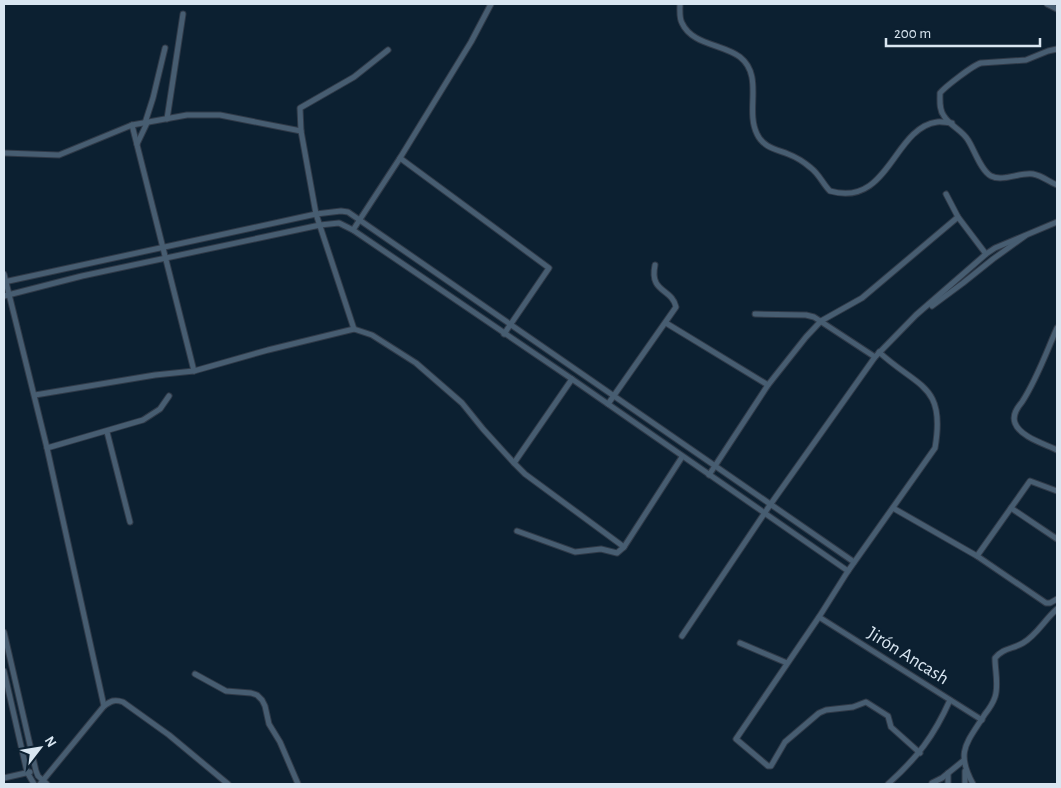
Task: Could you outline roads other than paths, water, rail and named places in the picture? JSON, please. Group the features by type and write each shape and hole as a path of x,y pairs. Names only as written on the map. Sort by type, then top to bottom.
{"street":[{"path":"354,230 400,158 491,4"},
{"path":"680,4 681,22 688,31 698,38 740,57 746,64 752,75 754,127 762,141 768,147 789,154 813,169 830,191 843,194 853,193 868,187 878,180 908,140 924,126 937,122 952,123"},
{"path":"1048,4 1057,10"},
{"path":"167,119 183,14"},
{"path":"137,144 146,123 165,48"},
{"path":"1057,49 1026,60 975,65 940,93 944,117 968,140 985,171 990,176 1032,174 1044,177 1057,185"},
{"path":"354,329 316,214 301,130 300,108 354,76 388,50"},
{"path":"4,153 59,154 132,125 187,115 220,115 301,130"},
{"path":"132,125 194,371"},
{"path":"400,158 548,268 504,334"},
{"path":"946,194 958,217 986,254"},
{"path":"5,282 316,214 348,212 854,562"},
{"path":"709,475 768,385 806,336 821,321 862,298 958,217"},
{"path":"682,636 770,505 879,352 911,320 986,254 995,248 1057,222"},
{"path":"6,295 166,257 320,225 340,224 354,230 848,571"},
{"path":"911,320 963,284 993,259 1031,232"},
{"path":"608,404 674,311 676,303 653,278 655,265"},
{"path":"4,274 6,295 35,396 104,706"},
{"path":"755,314 806,315 821,321 875,357"},
{"path":"666,323 768,385"},
{"path":"1057,328 1032,387 1016,410 1014,417 1015,424 1021,432 1057,450"},
{"path":"35,396 155,375 194,371 268,350 354,329 372,335 416,363 462,404 525,474 624,547"},
{"path":"879,352 930,393 935,403 937,434 935,448 854,562 819,617 736,737 737,741 768,766 773,764 785,742 819,712 853,707 866,702 888,716 891,727 920,753"},
{"path":"514,463 572,379"},
{"path":"47,448 143,420 160,409 169,396"},
{"path":"107,432 130,522"},
{"path":"517,531 575,552 580,553 601,549 617,553 624,547 682,457"},
{"path":"977,556 1030,481 1057,491"},
{"path":"892,508 977,556 1046,603 1057,599"},
{"path":"1011,508 1057,538"},
{"path":"973,784 963,761 965,749 995,698 997,688 995,658 1000,652 1022,644 1057,609"},
{"name":"Jirón Ancash","path":"819,617 982,720"},
{"path":"4,632 36,770 43,783 104,706 110,701 116,700 123,702 169,735 228,784"},
{"path":"740,643 787,663"},
{"path":"4,671 28,772 34,784"},
{"path":"195,674 226,691 251,693 262,700 269,724 280,742 298,784"},
{"path":"888,784 920,753 940,723 950,700"},
{"path":"932,783 963,761"},
{"path":"965,768 965,784"},
{"path":"4,778 36,770"},
{"path":"948,773 948,784"}]}
